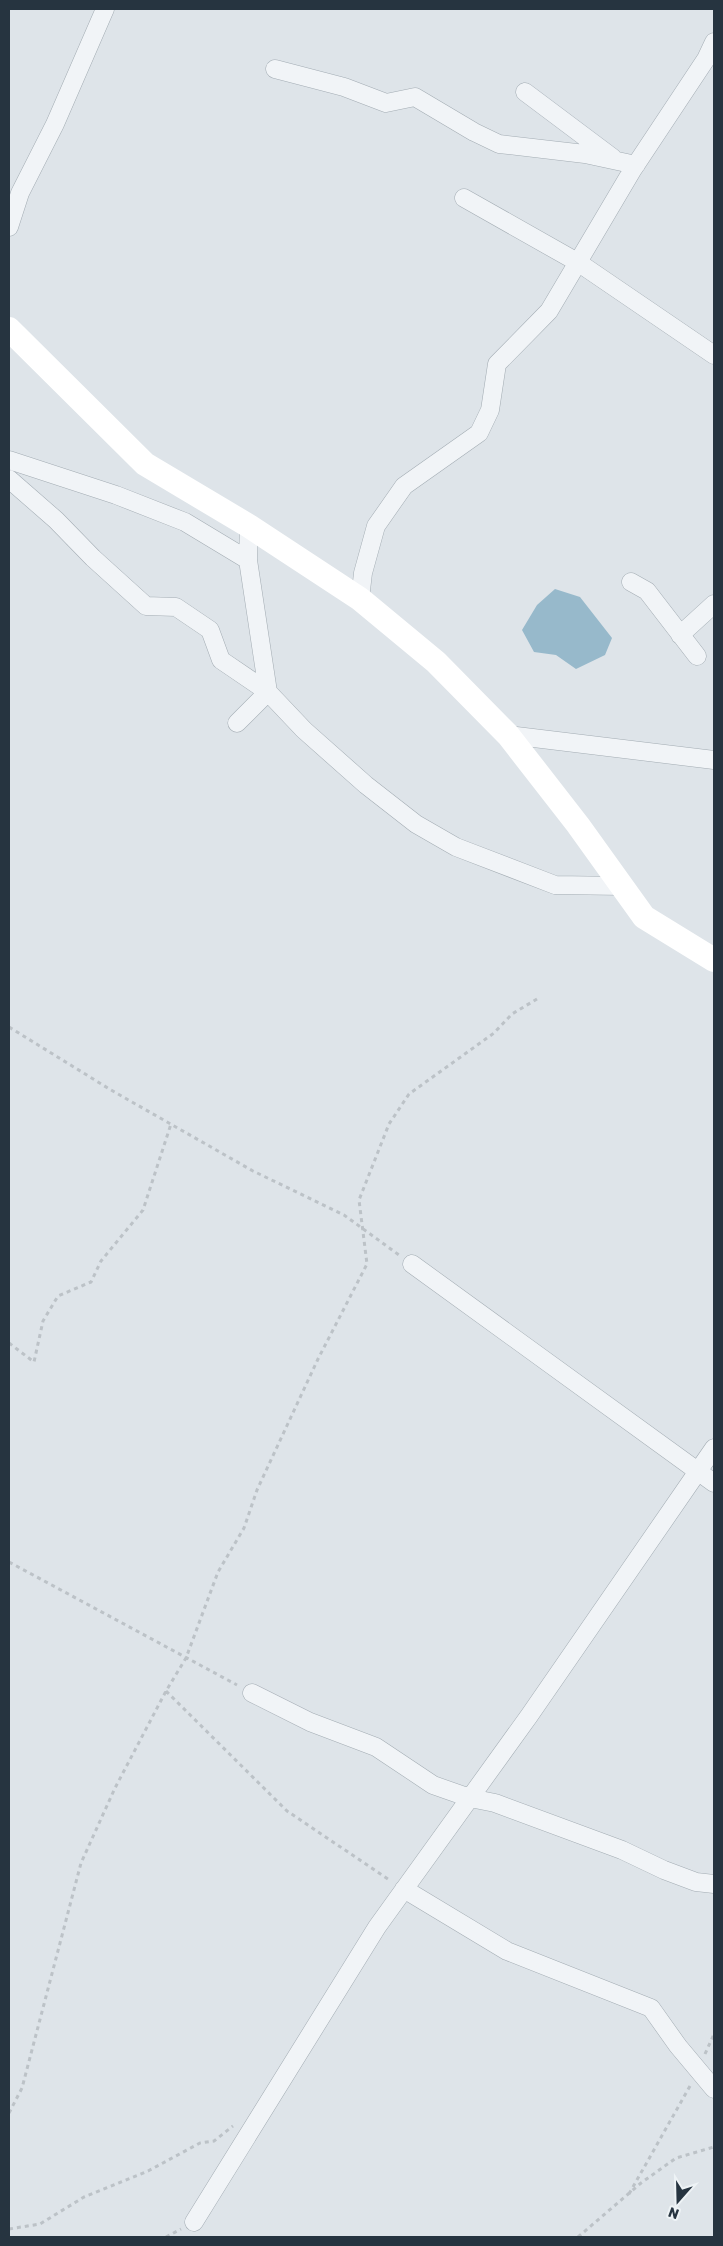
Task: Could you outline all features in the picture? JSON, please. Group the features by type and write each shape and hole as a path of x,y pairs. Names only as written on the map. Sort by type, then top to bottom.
{"street":[{"path":"9,227 20,193 55,124 106,9"},
{"path":"360,599 363,573 376,526 404,486 479,433 490,410 497,364 549,311 636,164 710,58 714,42"},
{"path":"275,69 344,87 386,103 415,97 474,132 499,144 585,154 636,164"},
{"path":"525,92 617,161"},
{"path":"464,198 579,263 714,355"},
{"path":"9,329 145,464 249,526 360,599 436,662 508,735 623,886 644,917 714,960"},
{"path":"9,460 116,495 185,522 248,560"},
{"path":"9,479 146,606 176,607 210,630 221,660 268,692 304,730 366,785 416,824 456,847 555,886 623,886"},
{"path":"249,526 248,560 268,692"},
{"path":"631,582 647,591 697,656"},
{"path":"680,635 714,604"},
{"path":"237,723 268,692"},
{"path":"508,735 714,760"},
{"path":"412,1264 706,1473 714,1483"},
{"path":"194,2222 377,1926 706,1473 714,1448"},
{"path":"252,1693 310,1722 376,1747 433,1785 470,1798 495,1803 622,1850 664,1870 696,1882 714,1884"},
{"path":"404,1889 507,1951 651,2008 714,2089"}],"path":[{"path":"9,2114 22,2088 81,1863 115,1788 166,1691 186,1658 218,1572 244,1528 257,1490 310,1376 367,1264 360,1200 389,1124 410,1094 494,1034 512,1014 537,999"},
{"path":"9,1027 111,1090 253,1171 344,1216 412,1264"},
{"path":"9,1343 34,1362 43,1321 58,1296 91,1282 101,1261 144,1210 171,1124"},
{"path":"9,1562 252,1693"},
{"path":"166,1691 287,1811 404,1889"},
{"path":"629,2194 672,2120 714,2034"},
{"path":"9,2229 40,2224 84,2197 148,2171 200,2143 214,2141 230,2128 262,2111"},
{"path":"578,2237 676,2158 714,2147"}],"water":[{"path":"555,589 580,597 612,638 605,655 576,669 556,655 534,652 522,630 537,605"}]}
